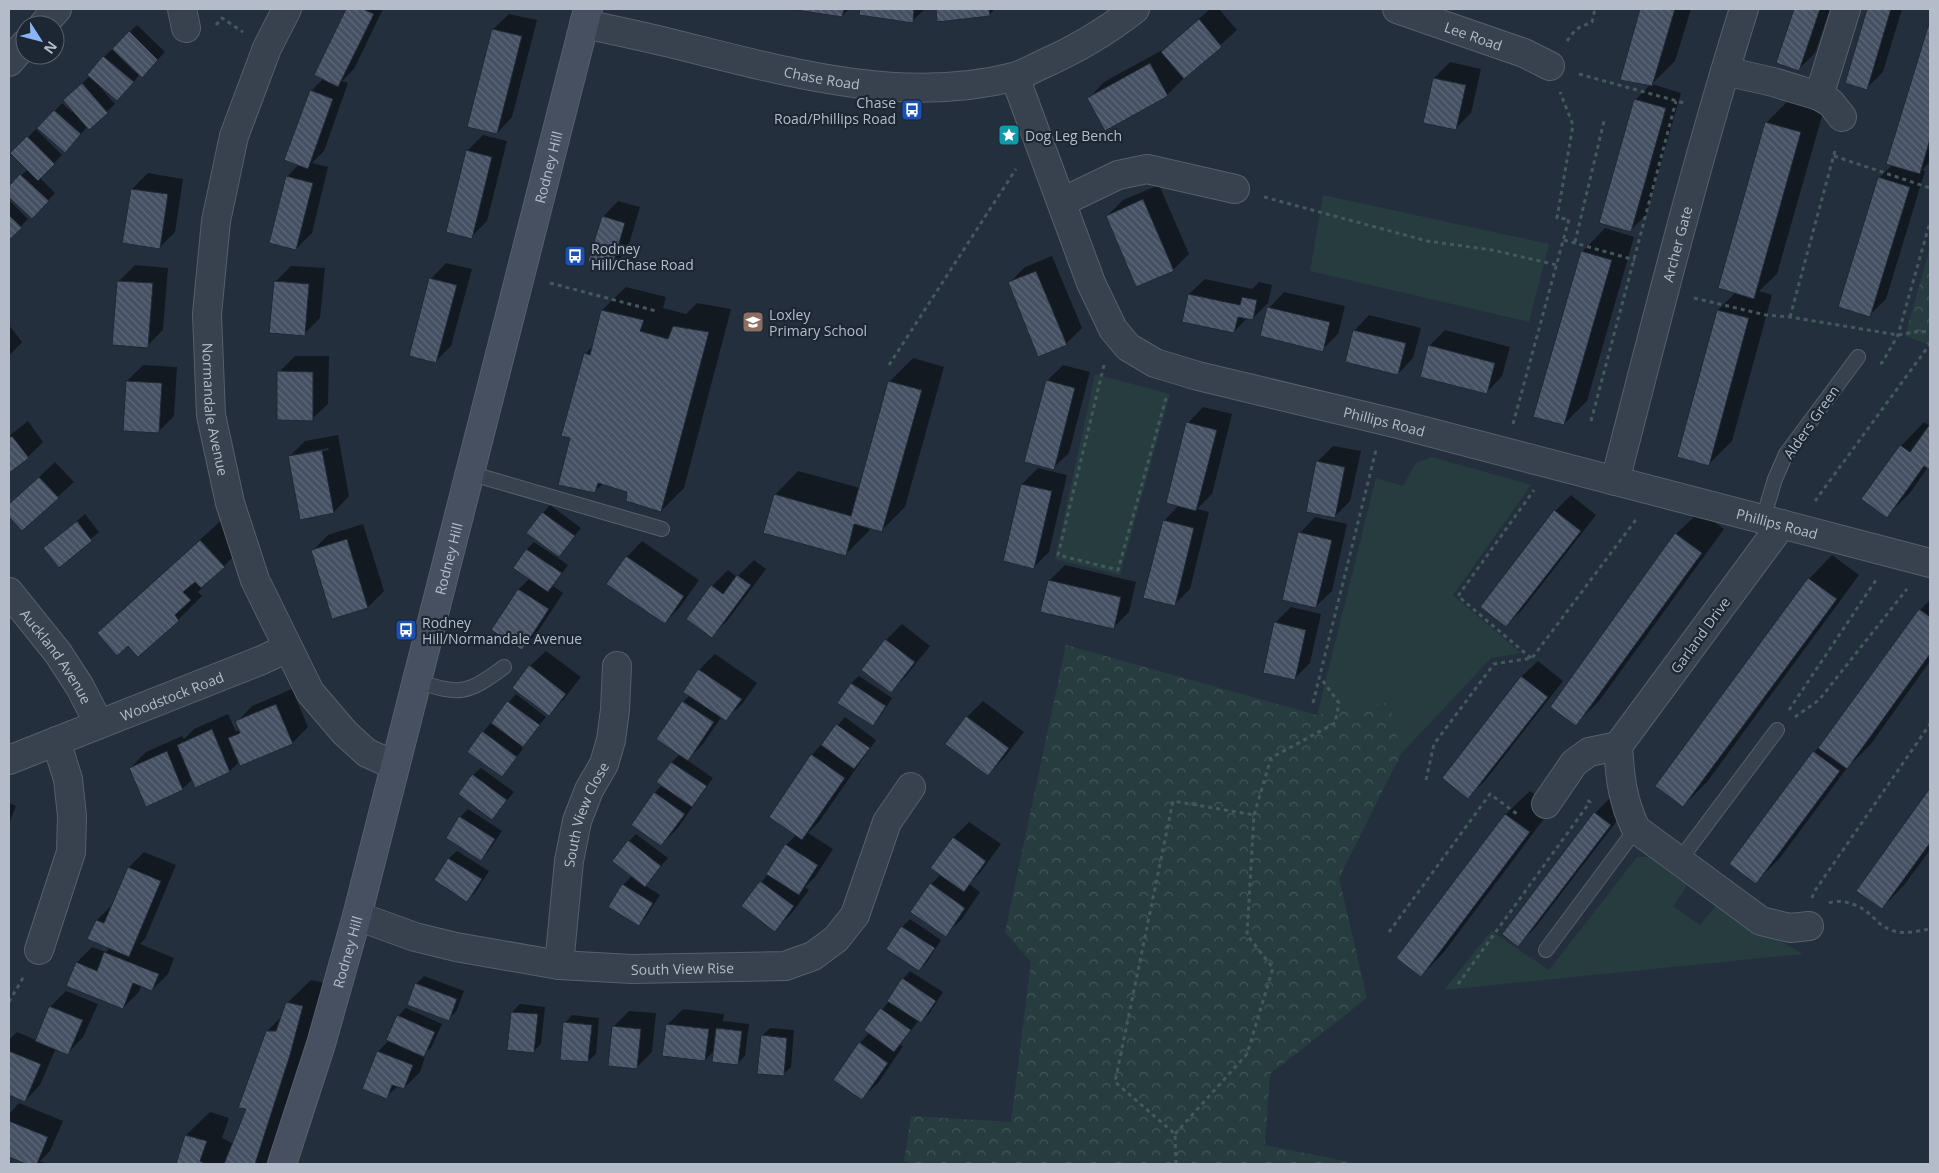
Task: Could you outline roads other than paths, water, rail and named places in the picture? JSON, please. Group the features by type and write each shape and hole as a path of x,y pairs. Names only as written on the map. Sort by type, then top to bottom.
{"street":[{"name":"Normandale Avenue","path":"287,9 267,48 234,136 216,221 207,314 211,415 230,503 255,580 310,692 339,726 367,753 394,765"},
{"name":"Chase Road","path":"586,16 670,43 734,60 842,81 904,88 962,86 1014,77 1071,51 1112,27 1135,9"},
{"name":"Lee Road","path":"1397,9 1524,53 1550,66"},
{"name":"Archer Gate","path":"1615,481 1713,111 1744,9"},
{"path":"1819,96 1846,9"},
{"name":"Rodney Hill","path":"282,1164 321,1044 357,916 586,16"},
{"path":"1724,71 1773,82 1819,96 1831,103 1842,118"},
{"name":"Phillips Road","path":"1014,77 1091,283 1113,329 1128,347 1154,363 1198,376 1383,421 1929,562"},
{"path":"1062,202 1118,175 1147,169 1235,189"},
{"name":"Garland Drive","path":"1618,746 1780,523"},
{"name":"Auckland Avenue","path":"9,592 58,653 80,687 99,724"},
{"name":"Woodstock Road","path":"9,760 254,663 287,648"},
{"name":"South View Close","path":"559,965 568,861 577,821 589,790 604,764 611,740 615,710 617,666"},
{"path":"39,950 71,852 72,816 68,779 56,741"},
{"path":"1546,804 1574,763 1589,752 1618,746 1622,790 1628,812 1636,829 1761,921 1790,928 1810,915"},
{"name":"South View Rise","path":"357,916 415,937 503,957 559,965 632,968 785,966 813,956 836,939 855,915 888,822 911,787"}],"lane":[{"name":"Alders Green","path":"1780,523 1775,479 1786,454 1858,357"},
{"path":"469,473 662,529"},
{"path":"416,681 444,690 461,691 481,684 504,667"},
{"path":"1679,861 1777,730"},
{"path":"1546,950 1636,829"}],"place":[{"name":"Chase Road/Phillips Road","path":"912,110"},
{"name":"Dog Leg Bench","path":"1009,135"},
{"name":"Rodney Hill/Chase Road","path":"575,256"},
{"name":"Loxley Primary School","path":"753,322"},
{"name":"Rodney Hill/Normandale Avenue","path":"406,630"}]}
